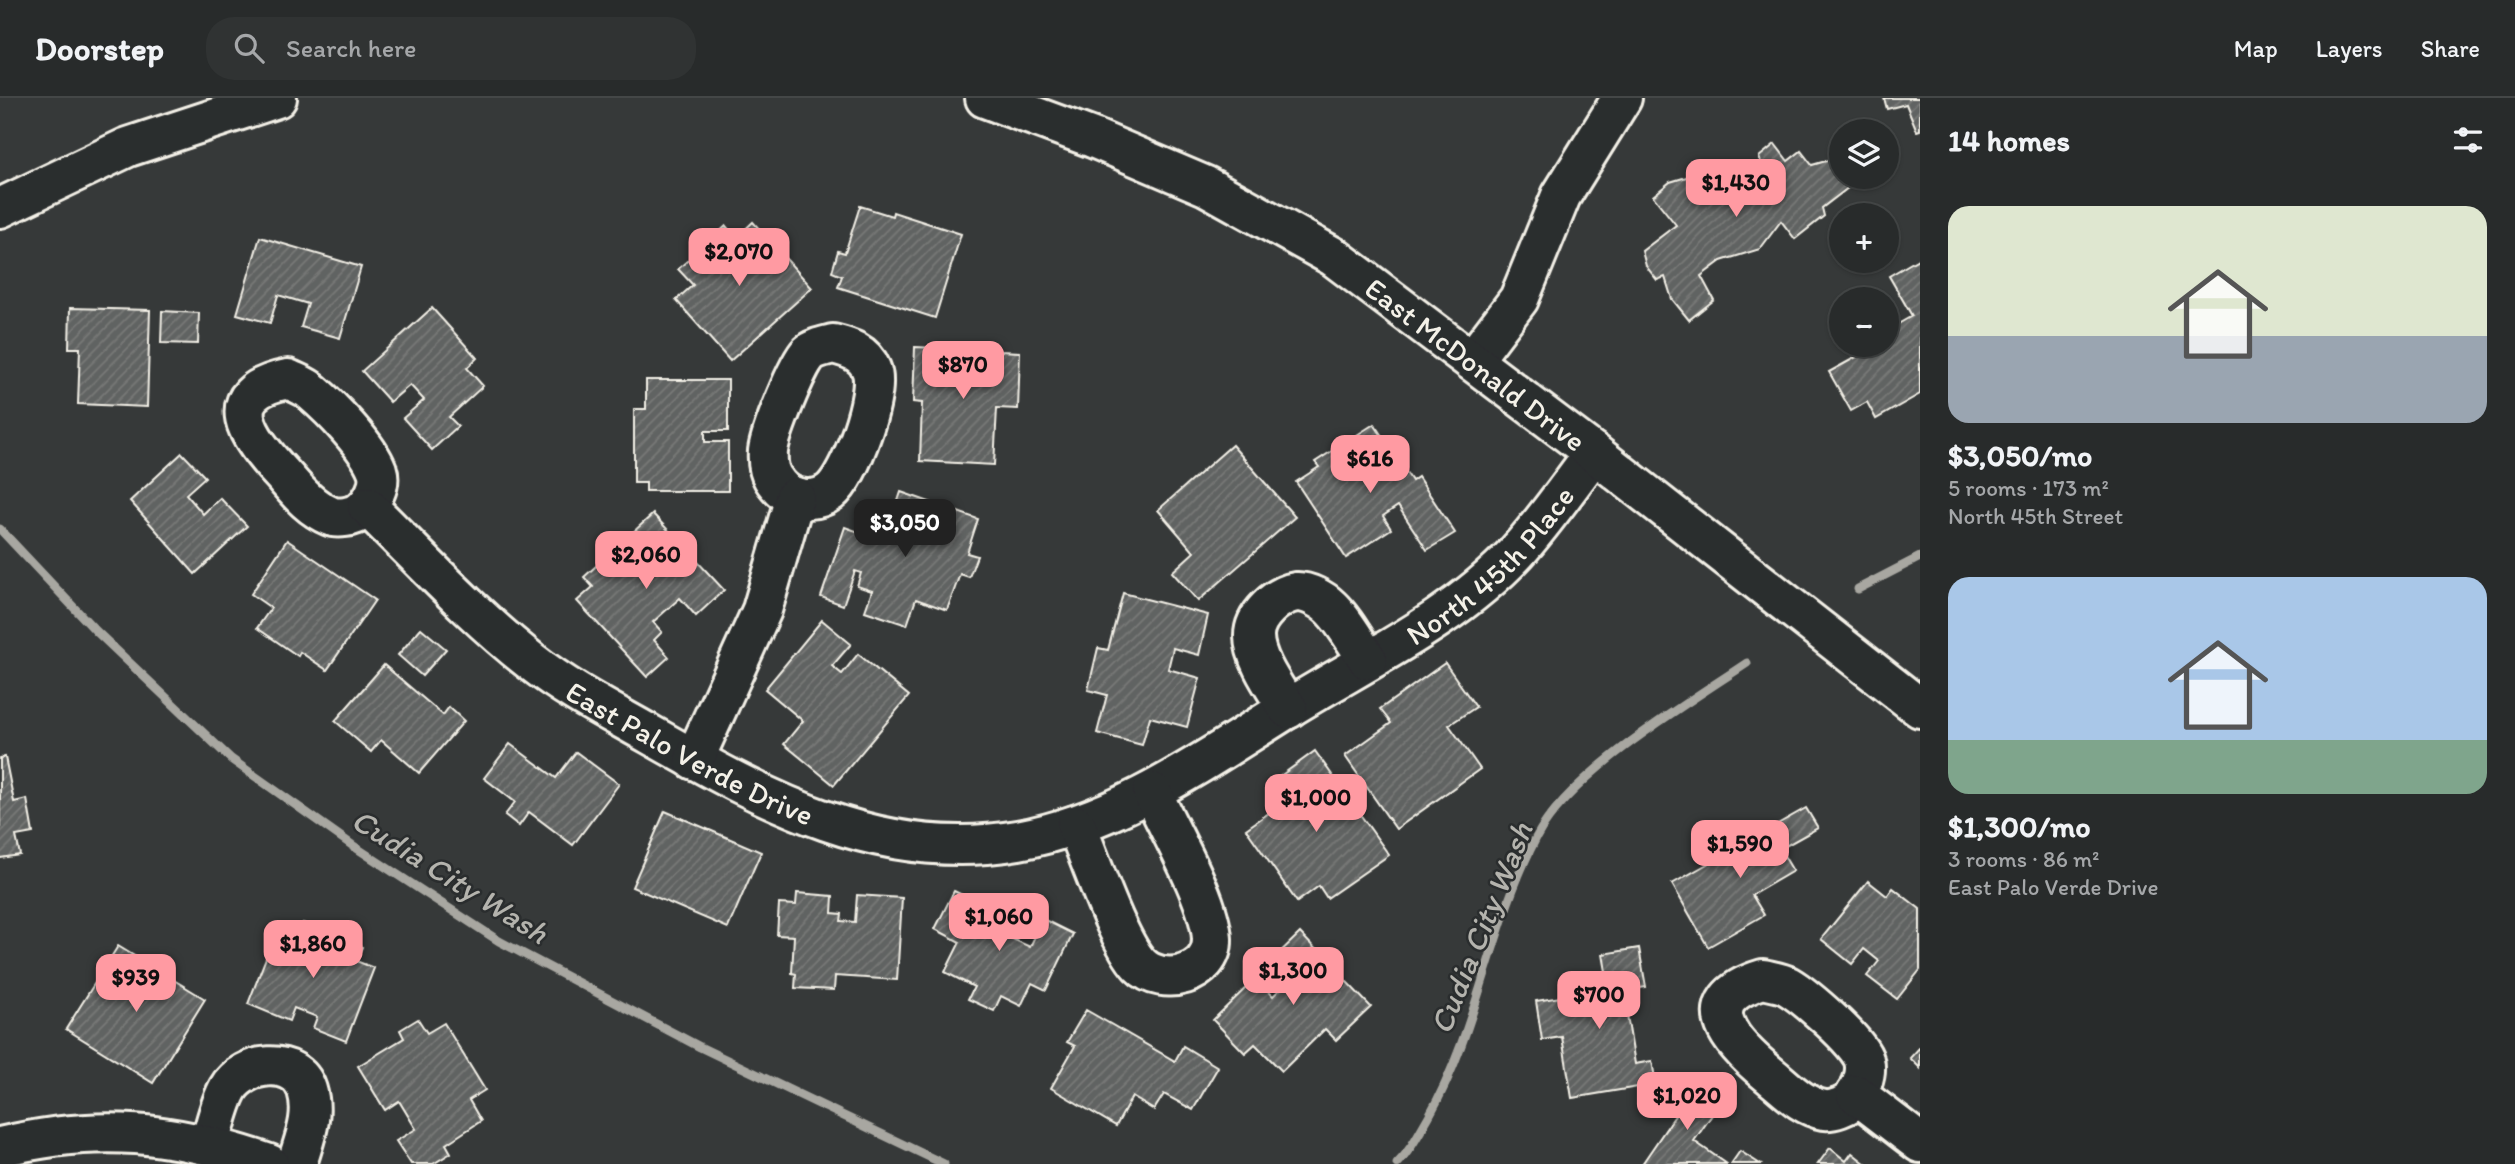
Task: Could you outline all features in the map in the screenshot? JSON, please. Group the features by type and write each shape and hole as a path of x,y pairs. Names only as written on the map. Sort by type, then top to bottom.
{"street":[{"path":"0,208 128,147 277,98"},
{"name":"East McDonald Drive","path":"985,98 1206,186 1334,257 1594,453 1920,708"},
{"path":"1472,361 1519,299 1561,196 1622,98"},
{"name":"North 45th Place","path":"1152,792 1431,621 1481,585 1516,552 1594,453"},
{"path":"694,760 762,610 795,497"},
{"name":"East Palo Verde Drive","path":"367,506 494,631 573,691 762,796 824,822 918,845 1016,840 1076,825 1152,792"},
{"name":"North 45th Place","path":"1288,709 1261,661 1254,635 1261,615 1276,601 1297,592 1312,596 1330,607 1368,660"},
{"path":"1076,825 1128,948 1141,966 1160,978 1183,975 1196,969 1206,958 1212,942 1208,915 1152,792"},
{"path":"209,1146 228,1088 251,1068 266,1065 296,1075 306,1087 311,1115 298,1164"},
{"path":"1856,1094 1920,1143"},
{"path":"0,1147 33,1139 95,1133 161,1135 209,1146 256,1162"}],"building":[{"path":"1884,98 1920,98 1920,130 1917,131 1906,104 1887,109"},
{"path":"1775,144 1788,161 1801,151 1812,165 1829,160 1829,189 1847,189 1822,208 1824,216 1795,239 1781,221 1760,249 1721,261 1701,276 1714,300 1689,320 1672,299 1665,277 1657,280 1646,266 1642,251 1676,225 1653,196 1670,182 1690,176 1704,194 1729,175 1762,165 1759,157"},
{"path":"860,206 892,216 893,212 961,234 935,318 838,287 842,276 832,272 838,251 845,253"},
{"path":"753,222 812,288 730,361 676,300 693,285 678,269 726,226 736,238"},
{"path":"260,237 361,267 340,338 301,327 308,304 278,295 270,323 237,314"},
{"path":"1920,258 1920,394 1876,419 1867,402 1851,411 1829,372 1856,357 1899,357 1899,324 1912,316 1899,293 1899,287 1895,287 1889,276 1899,273 1899,270"},
{"path":"70,308 150,310 147,407 78,404 80,348 69,348"},
{"path":"432,308 477,358 467,368 483,386 449,417 458,426 432,450 403,418 424,400 410,385 390,402 362,371"},
{"path":"162,311 199,313 198,344 161,343"},
{"path":"915,347 1020,352 1018,409 997,408 994,465 920,461 922,403 913,402"},
{"path":"646,380 728,380 728,431 705,431 705,442 728,442 728,491 646,491 646,483 634,483 634,409 646,409"},
{"path":"1374,424 1412,481 1418,477 1455,533 1427,550 1398,506 1383,516 1391,529 1346,558 1296,482 1319,467 1315,462"},
{"path":"1232,445 1295,517 1198,601 1172,572 1194,552 1158,510"},
{"path":"182,453 205,477 186,494 203,514 220,498 247,526 195,574 130,501"},
{"path":"901,492 978,519 967,553 977,556 969,577 960,574 947,610 916,599 907,625 865,611 872,591 857,586 861,573 855,571 843,605 821,597 845,527 873,537 883,510 894,513"},
{"path":"653,514 724,590 696,616 680,598 653,622 662,632 654,640 669,657 647,677 577,601 593,587 584,577"},
{"path":"287,540 375,600 327,670 300,652 298,656 257,628 271,608 251,594"},
{"path":"1123,593 1208,615 1199,655 1173,648 1168,669 1200,678 1187,727 1150,717 1142,745 1097,733 1107,695 1088,690 1098,648 1108,650"},
{"path":"822,620 851,644 832,666 842,674 858,654 909,696 834,785 784,744 803,721 765,689"},
{"path":"421,628 446,649 422,676 398,655"},
{"path":"1445,663 1476,707 1449,725 1480,769 1396,829 1345,756 1391,723 1380,709"},
{"path":"384,665 443,715 449,707 464,721 419,773 381,740 371,752 335,721"},
{"path":"510,744 556,778 576,752 619,784 573,845 529,812 519,826 505,815 515,802 484,778"},
{"path":"1315,751 1389,855 1327,898 1319,886 1297,902 1246,829 1293,796 1279,777"},
{"path":"5,757 14,802 27,799 33,833 16,836 20,855 0,858 0,758"},
{"path":"1806,808 1818,828 1780,849 1793,871 1752,895 1764,915 1708,947 1672,884"},
{"path":"665,811 761,852 728,928 632,887"},
{"path":"1868,881 1887,896 1893,888 1920,909 1920,970 1897,999 1867,976 1879,961 1864,949 1852,964 1821,939"},
{"path":"954,891 1014,920 1006,936 1030,947 1043,919 1073,934 1046,990 1032,983 1021,1006 1001,996 994,1011 968,999 974,987 945,972 960,942 935,929"},
{"path":"797,893 833,896 832,913 842,914 841,921 855,922 857,895 902,898 897,980 835,976 834,990 795,988 796,974 792,973 794,936 777,935 779,904 796,905"},
{"path":"303,923 362,947 356,961 374,968 346,1041 313,1028 317,1017 294,1008 289,1021 248,1004 276,932 297,940"},
{"path":"1300,933 1371,1007 1336,1040 1325,1029 1282,1071 1255,1044 1245,1053 1213,1020 1256,978 1273,996 1291,979 1272,960"},
{"path":"118,946 205,999 153,1083 66,1029"},
{"path":"1639,948 1646,987 1623,991 1635,1064 1652,1061 1656,1084 1572,1098 1562,1037 1542,1040 1536,1001 1609,989 1603,954"},
{"path":"1086,1010 1175,1061 1183,1046 1218,1067 1193,1110 1164,1094 1154,1110 1132,1097 1116,1126 1051,1088 1075,1046 1067,1042"},
{"path":"418,1019 427,1033 444,1023 485,1090 469,1100 481,1121 446,1144 451,1153 433,1164 411,1164 396,1141 416,1129 399,1101 385,1110 358,1066 404,1038 400,1030"},
{"path":"1920,1047 1920,1068 1910,1058"},
{"path":"1698,1082 1723,1099 1694,1141 1727,1164 1642,1164"},
{"path":"1830,1148 1846,1161 1852,1153 1866,1164 1818,1164"},
{"path":"1740,1151 1760,1164 1731,1164"}],"waterway":[{"name":"Cudia City Wash","path":"0,529 96,631 231,759 352,845 499,941 700,1047 944,1164"},
{"name":"Cudia City Wash","path":"1858,589 1920,557"},
{"name":"Cudia City Wash","path":"1397,1164 1414,1141 1446,1083 1520,872 1536,838 1552,814 1575,789 1631,742 1747,663"}]}
